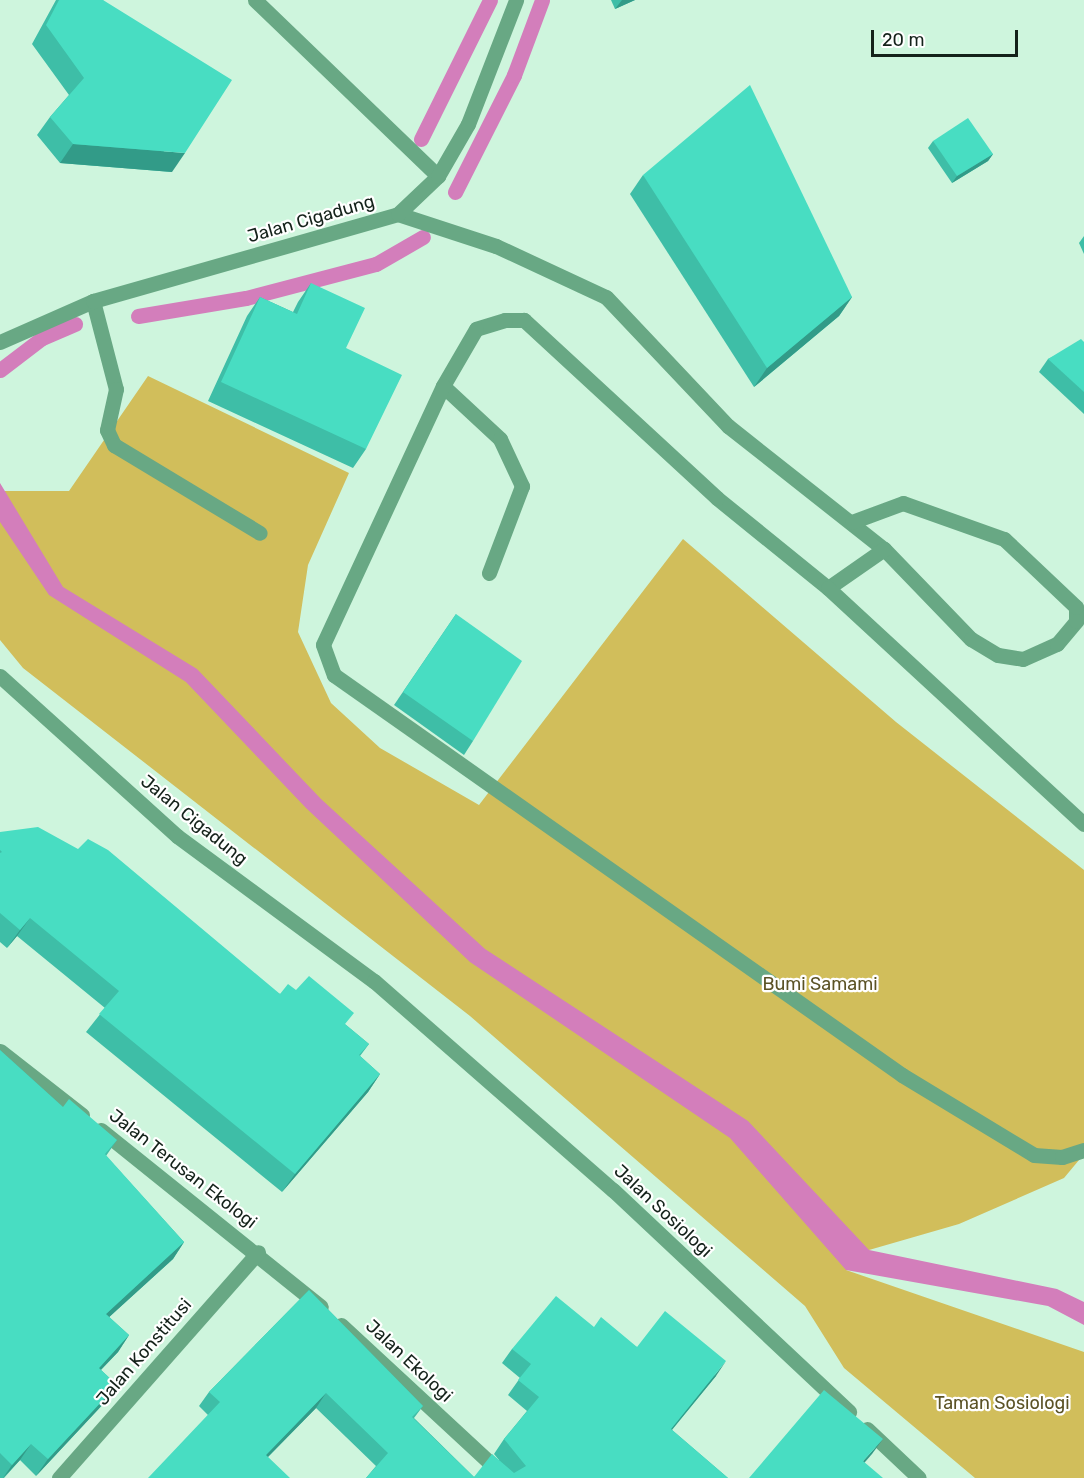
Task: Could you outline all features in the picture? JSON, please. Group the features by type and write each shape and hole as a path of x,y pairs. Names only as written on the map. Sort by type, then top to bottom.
{"street":[{"path":"255,0 438,176"},
{"name":"Jalan Cigadung","path":"0,342 93,302 398,214 438,176 468,124 516,0"},
{"path":"398,214 496,246 606,297 728,426 884,549 971,639 998,655 1041,655 1076,621 1076,607 1063,592 1004,539 903,503 852,522"},
{"path":"93,302 118,399 107,430 114,445 260,533"},
{"path":"1084,824 828,588 717,498 524,320 505,320 476,329 443,386 323,645 334,675 902,1075 1034,1155 1062,1157 1084,1150"},
{"path":"443,386 500,439 522,486 489,573"},
{"path":"828,588 884,549"},
{"name":"Jalan Cigadung","path":"0,676 177,837 374,981"},
{"name":"Jalan Sosiologi","path":"374,981 613,1190 919,1478"},
{"name":"Jalan Terusan Ekologi","path":"0,1051 258,1252"},
{"name":"Jalan Konstitusi","path":"59,1478 258,1252"},
{"name":"Jalan Ekologi","path":"258,1252 506,1478"}],"green space":[{"name":"Bumi Samami","path":"148,376 349,473 308,565 298,632 331,703 380,748 479,805 683,539 896,722 1084,870 1084,1154 1064,1178 959,1224 869,1250 846,1270 1084,1352 1084,1478 975,1478 844,1368 805,1306 470,1016 23,668 0,640 0,491 69,491"}],"shaded area":[{"path":"0,483 63,587 197,669 321,799 485,949 748,1121 869,1250 1057,1289 1084,1302 1084,1325 1048,1306 846,1270 730,1138 470,962 306,808 186,682 49,595 0,522"}],"building":[{"path":"59,0 103,0 232,80 185,153 73,144 50,117 84,78 46,25"},
{"path":"750,85 852,297 767,368 643,175"},
{"path":"968,118 993,154 957,176 933,141"},
{"path":"311,283 365,308 346,348 402,375 366,449 221,382 260,297 297,314"},
{"path":"1081,339 1084,342 1084,392 1048,359"},
{"path":"456,614 522,661 473,741 403,692"},
{"path":"38,827 78,849 88,839 108,850 280,994 288,984 296,990 309,976 354,1013 345,1024 369,1044 359,1055 380,1074 295,1174 99,1014 119,991 30,918 20,930 0,913 0,853 2,852 0,832"},
{"path":"0,1050 63,1107 69,1099 117,1140 105,1154 184,1242 106,1314 129,1335 99,1368 117,1385 48,1459 31,1444 12,1465 0,1453"},
{"path":"309,1290 423,1406 412,1417 474,1477 492,1454 514,1473 526,1466 504,1439 539,1397 518,1380 531,1364 512,1349 556,1296 594,1327 601,1317 637,1347 665,1311 726,1361 671,1429 728,1478 366,1478 388,1453 326,1393 266,1455 290,1478 148,1478 220,1402 209,1392"},
{"path":"824,1390 883,1439 863,1461 883,1478 749,1478"}],"waterway":[{"path":"421,139 490,0"},
{"path":"455,192 514,75 542,0"},
{"path":"138,316 246,298 376,264 423,237"},
{"path":"0,370 42,338 75,324"}],"park label":[{"name":"Taman Sosiologi","path":"1002,1403"}]}
